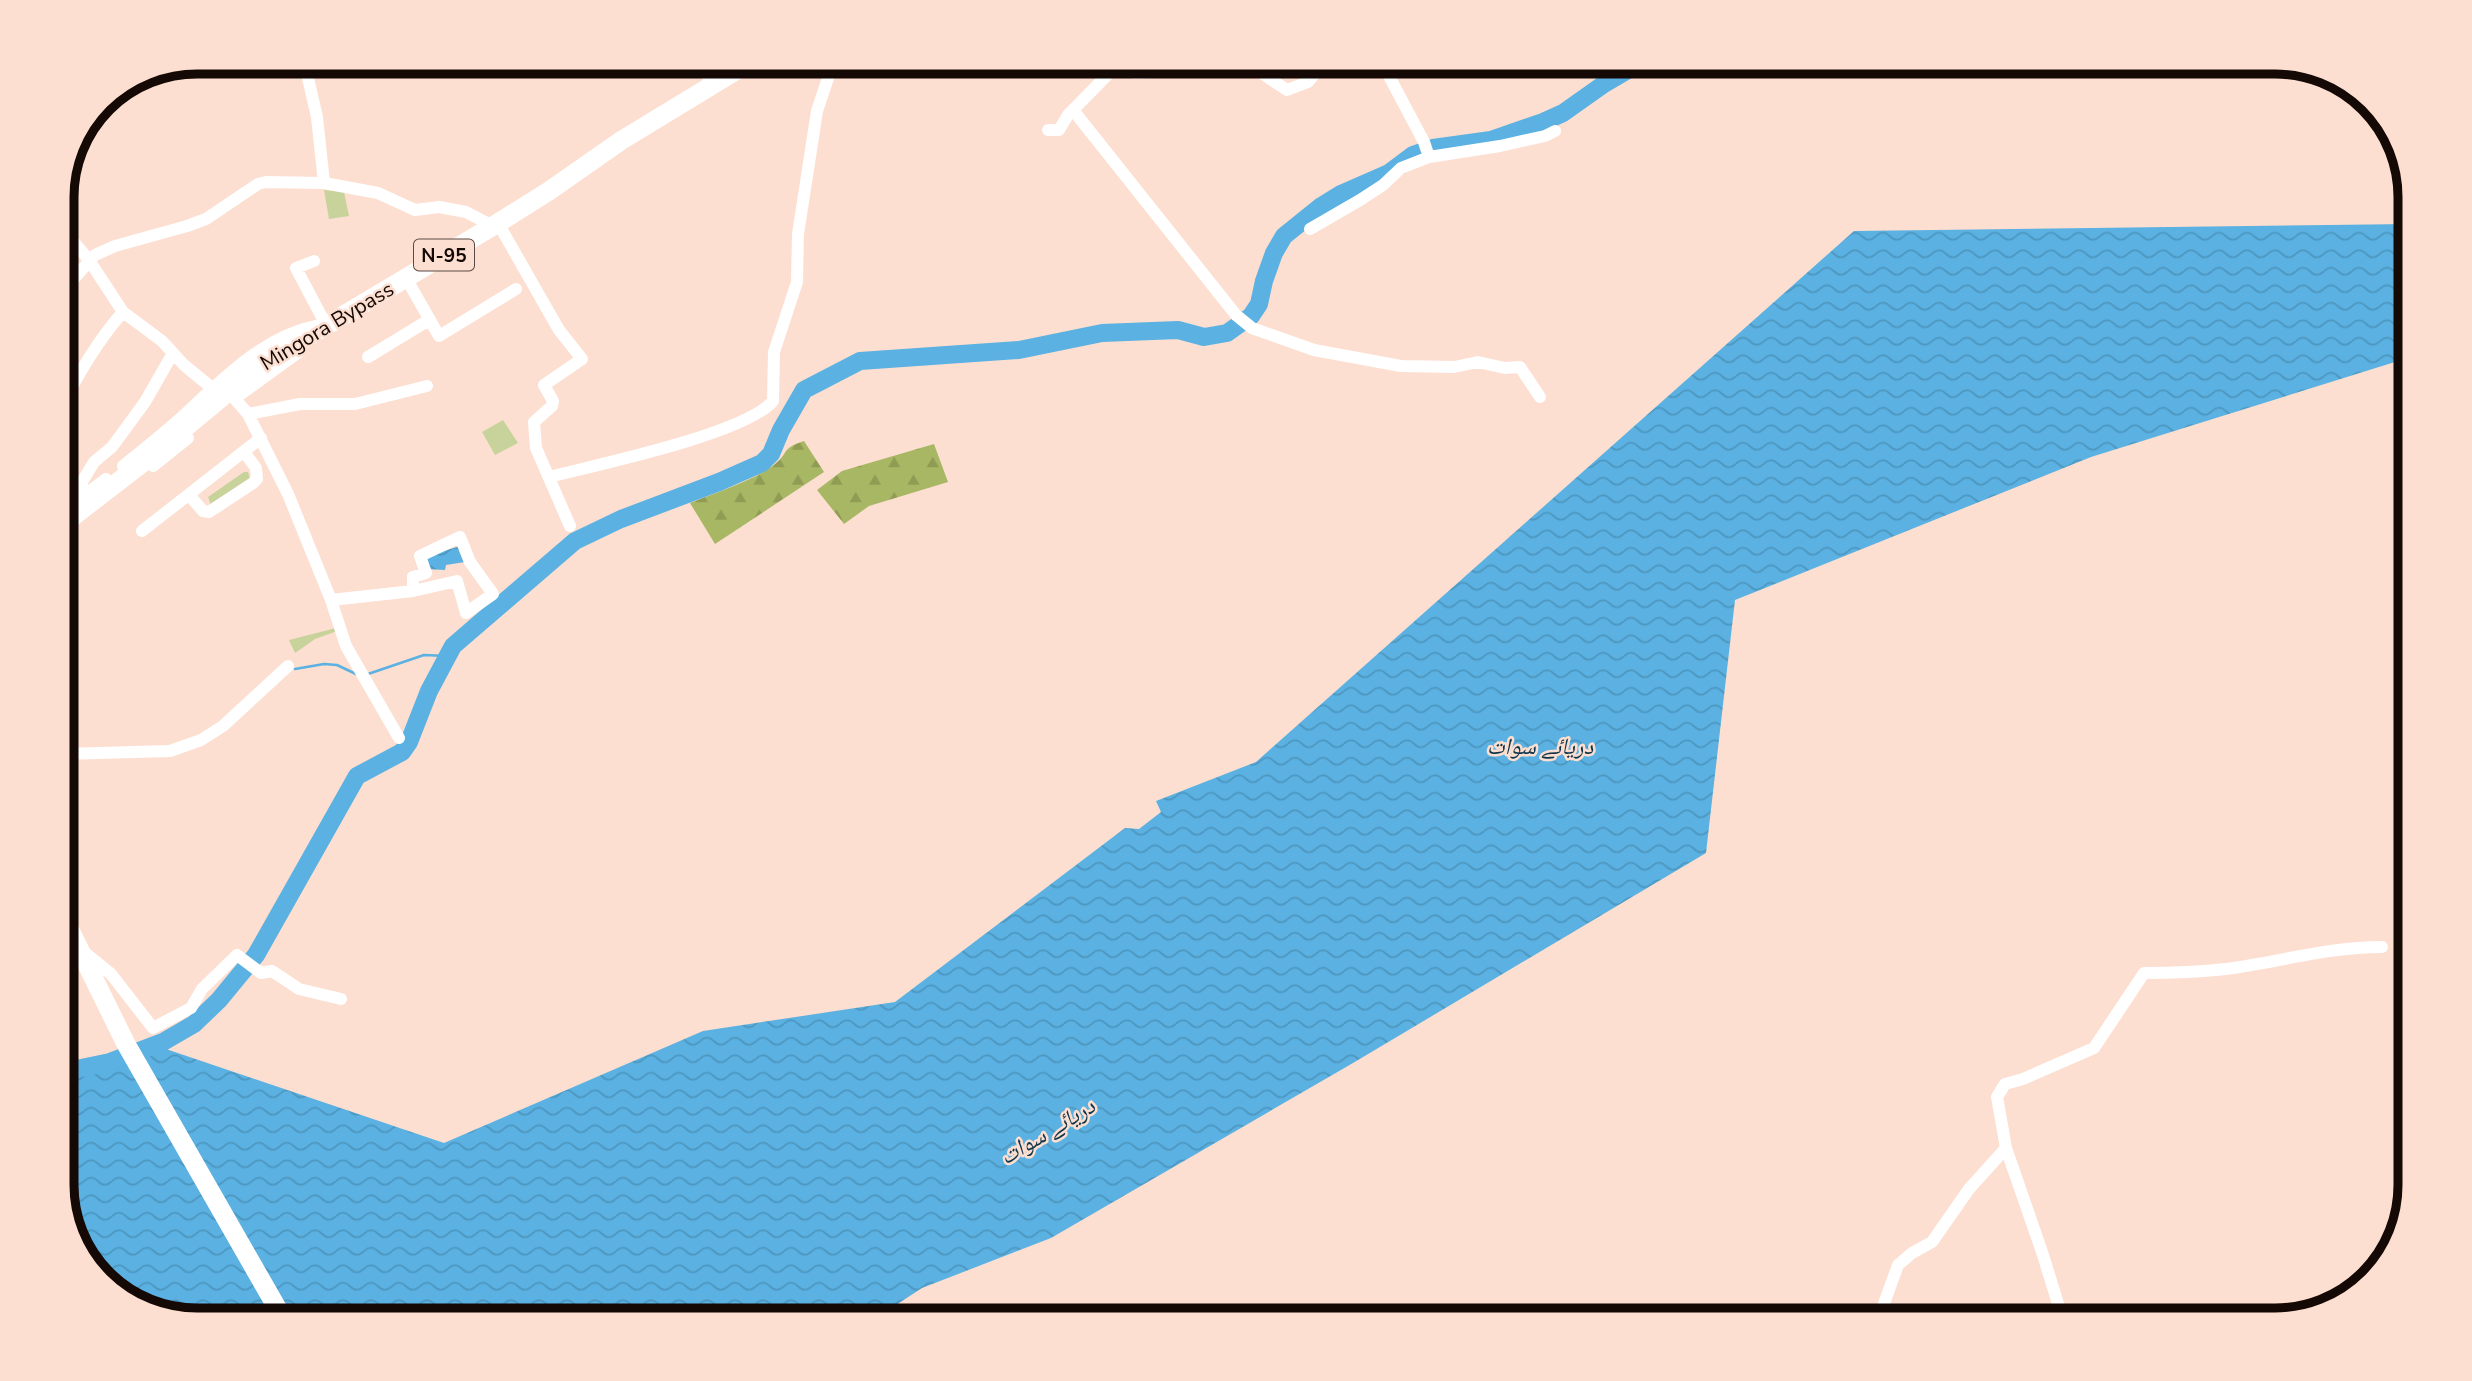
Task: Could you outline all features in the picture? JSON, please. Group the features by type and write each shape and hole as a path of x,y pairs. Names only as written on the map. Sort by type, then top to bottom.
{"main road":[{"name":"Mingora Bypass","path":"74,516 153,455 262,363 496,225 622,140 731,74"},
{"path":"74,938 113,1018 277,1308"}],"street":[{"path":"307,74 317,117 324,183"},
{"path":"707,74 712,86"},
{"path":"549,477 701,436 745,420 773,401 774,352 797,282 798,233 817,111 830,74"},
{"path":"1048,130 1059,130 1073,110 1109,74"},
{"path":"1263,74 1287,90 1308,82 1314,74"},
{"path":"1388,74 1424,142 1429,157"},
{"path":"1073,110 1236,314 1252,328 1314,351 1401,366 1454,367 1478,362 1505,368 1520,367 1540,397"},
{"path":"1310,229 1360,200 1401,168 1429,157 1500,146 1545,136 1555,131"},
{"path":"74,278 89,260 115,246 206,219 258,184 324,183 378,193 415,210 439,207 466,212 496,225 559,330 582,359 544,385 553,401 552,406 534,422 536,448 570,526"},
{"path":"74,242 123,312 162,341 212,388"},
{"path":"314,261 296,268 326,325"},
{"path":"406,278 439,337 516,289"},
{"path":"74,383 85,362 123,312"},
{"path":"368,356 429,320"},
{"path":"74,503 158,438 236,368 298,330 326,325"},
{"path":"74,527 167,456 235,399 306,347 326,325"},
{"path":"83,496 82,482 94,462 112,447 145,402 173,353"},
{"path":"248,414 300,404 355,404 427,386"},
{"path":"235,399 248,414 288,494 331,600 346,646 399,738"},
{"path":"142,531 261,439"},
{"path":"189,495 202,511 209,512 253,483 257,478 256,468 244,452"},
{"path":"331,600 413,591 457,580 466,613 493,593 470,562 460,537 421,556 426,573 413,577 413,591"},
{"path":"74,754 170,751 201,740 223,726 288,666"},
{"path":"2059,1308 2006,1148 1997,1097 2006,1084 2024,1079 2094,1048 2144,973 2227,969 2318,951 2382,947"},
{"path":"79,948 111,974 153,1028 191,1008 202,989 237,955 261,973 272,971 299,989 341,999"},
{"path":"1882,1308 1898,1265 1932,1242 1969,1189 2006,1148"}],"green space":[{"path":"324,190 344,192 349,216 329,219"},
{"path":"503,420 518,443 495,455 482,432"},
{"path":"804,441 824,472 715,544 690,503 757,475 780,460 788,449"},
{"path":"934,444 948,482 869,506 844,524 817,490 842,471"},
{"path":"244,472 248,472 250,479 211,505 208,497"},
{"path":"336,628 337,631 315,639 295,653 289,640"}],"water":[{"name":"دریائے سوات","path":"2398,224 2398,361 2091,457 1735,600 1706,853 1353,1063 1051,1238 922,1288 891,1308 197,1308 173,1305 142,1295 116,1277 94,1253 80,1224 74,1192 74,1069 163,1048 444,1143 703,1031 895,1002 1125,828 1139,829 1161,812 1156,801 1256,762 1854,231"},
{"path":"460,546 465,562 446,565 445,570 426,569 424,557"}],"waterway":[{"path":"74,1070 110,1062 163,1042 194,1024 219,1000 256,955 357,776 402,752 409,742 429,691 453,646 575,541 621,519 762,463 771,454 781,430 804,390 860,361 1019,350 1102,333 1178,330 1204,337 1227,333 1251,316 1259,304 1274,253 1284,236 1320,207 1341,194 1389,173 1413,155 1433,148 1491,140 1543,122 1563,113 1621,74"},
{"path":"368,674 424,655 447,656"},
{"path":"295,669 324,664 337,665 358,675"}]}
